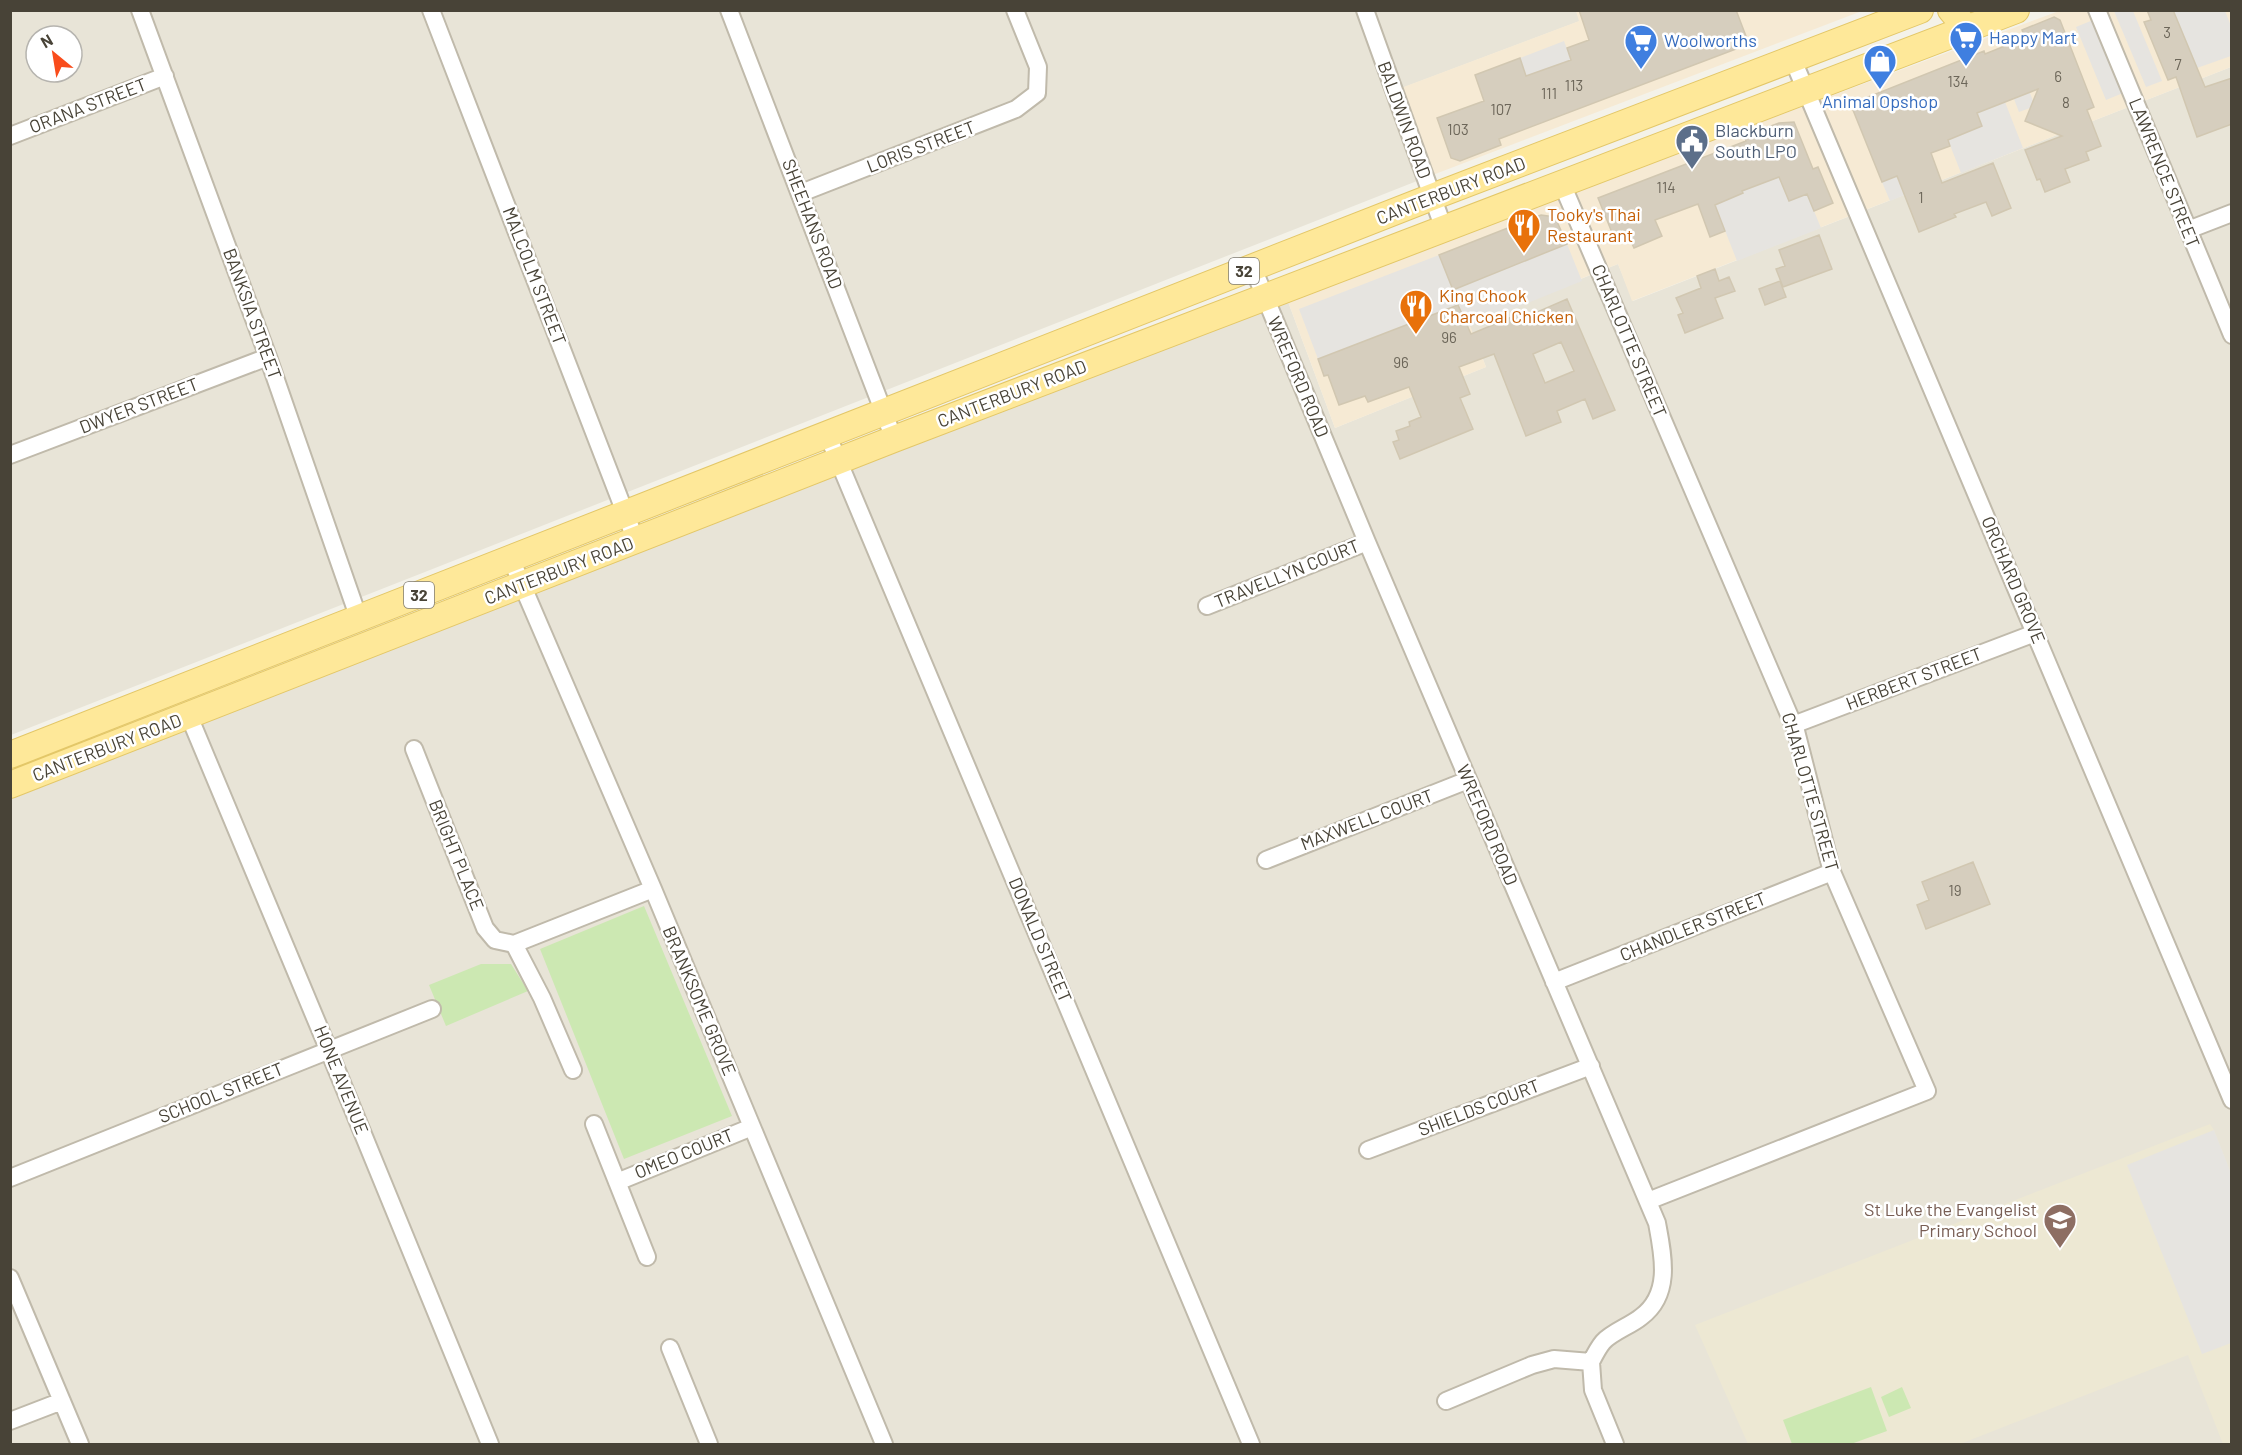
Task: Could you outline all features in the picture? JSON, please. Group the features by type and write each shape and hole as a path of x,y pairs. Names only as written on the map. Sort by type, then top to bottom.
{"main road":[{"name":"CANTERBURY ROAD","path":"10,755 828,436 1432,197 1920,10"},
{"name":"CANTERBURY ROAD","path":"10,785 894,439 1805,91 1961,17 2016,10"}],"street":[{"name":"BANKSIA STREET","path":"140,10 268,357 359,619"},
{"name":"MALCOLM STREET","path":"430,10 636,541"},
{"name":"SHEEHANS ROAD","path":"729,10 894,439"},
{"name":"LORIS STREET","path":"801,193 1016,109 1037,93 1038,67 1015,10"},
{"name":"BALDWIN ROAD","path":"1365,10 1444,229"},
{"name":"LAWRENCE STREET","path":"2097,10 2232,335"},
{"name":"ORCHARD GROVE","path":"1793,60 2232,1100"},
{"name":"ORANA STREET","path":"10,136 165,76"},
{"name":"CHARLOTTE STREET","path":"1562,184 1793,725 1832,872 1927,1091 1648,1201"},
{"path":"2188,230 2232,213"},
{"name":"WREFORD ROAD","path":"1253,268 1657,1223 1663,1255 1663,1276 1659,1297 1644,1316 1603,1341 1591,1362"},
{"name":"DWYER STREET","path":"10,455 268,357"},
{"name":"DONALD STREET","path":"828,436 1251,1444"},
{"name":"TRAVELLYN COURT","path":"1207,606 1367,542"},
{"name":"BRANKSOME GROVE","path":"511,559 653,889 885,1444"},
{"name":"HERBERT STREET","path":"1793,725 2035,633"},
{"name":"HONE AVENUE","path":"189,716 490,1444"},
{"name":"BRIGHT PLACE","path":"414,749 485,928 495,940 514,944"},
{"name":"MAXWELL COURT","path":"1266,860 1468,780"},
{"name":"CHANDLER STREET","path":"1554,982 1832,872"},
{"path":"573,1070 542,998 514,944 653,889"},
{"name":"SCHOOL STREET","path":"10,1178 432,1009"},
{"name":"SHIELDS COURT","path":"1368,1150 1590,1066"},
{"name":"OMEO COURT","path":"594,1124 647,1257"},
{"name":"OMEO COURT","path":"617,1182 752,1127"},
{"path":"10,1278 81,1444"},
{"path":"670,1347 709,1444"},
{"path":"1446,1401 1532,1365 1554,1359 1591,1362 1593,1390 1615,1444"},
{"path":"10,1422 62,1401"}],"shaded area":[{"path":"11,11 1576,11 1580,21 1386,94 1417,181 11,735"},
{"path":"1576,11 1862,11 1417,181 1385,94 1579,21"},
{"path":"2059,11 2231,11 2231,67 1632,301 1618,264 1469,323 1486,367 1335,428 1287,299"},
{"path":"2114,11 2133,11 2162,81 2146,87"},
{"path":"2173,11 2225,11 2231,26 2231,56 2197,68"},
{"path":"2093,20 2123,93 2106,100 2076,27"},
{"path":"1564,41 1571,60 1549,68 1529,85 1520,58"},
{"path":"2231,67 2231,1444 11,1444 11,799 1287,299 1335,428 1486,367 1469,324 1618,264 1633,301"},
{"path":"2025,80 2035,106 2019,112 2009,86"},
{"path":"2005,102 2023,148 1961,173 1948,140 1982,126 1977,113"},
{"path":"1908,171 1933,183 1890,201 1882,182"},
{"path":"1779,177 1789,201 1807,194 1821,228 1737,261 1715,205 1743,193 1737,178"},
{"path":"1567,244 1582,281 1468,327 1458,305 1318,359 1299,309 1439,255 1453,290"},
{"name":"St Luke the Evangelist Primary School","path":"2210,1124 2231,1173 2231,1444 2223,1444 2188,1355 1960,1444 1748,1444 1695,1325"},
{"path":"2214,1130 2231,1173 2231,1343 2202,1354 2127,1165"}],"green space":[{"path":"644,906 732,1116 624,1159 540,949"},
{"path":"481,964 511,964 528,991 446,1026 429,985"},
{"path":"1871,1387 1887,1431 1851,1444 1792,1444 1783,1420"},
{"path":"1902,1387 1911,1408 1889,1417 1881,1397"}],"building":[{"path":"1579,10 1736,10 1749,44 1499,139 1501,145 1460,161 1451,158 1437,118 1484,101 1475,75 1520,58 1526,76 1571,60 1567,48 1589,40"},
{"path":"2147,10 2173,10 2205,87 2232,78 2232,124 2197,137 2176,77 2168,80 2144,22 2151,20"},
{"path":"2054,17 2060,20 2094,107 2087,110 2101,146 2086,152 2089,160 2065,169 2070,182 2045,192 2040,179 2037,180 2025,150 2062,136 2025,121 2038,89 1977,113 1982,126 1948,140 1950,146 1931,153 1942,183 1993,163 2011,208 1992,216 1986,202 1954,214 1956,217 1919,232 1897,176 1882,182 1853,110 1853,103 1984,51 1985,54 2025,38 2022,30"},
{"path":"1794,122 1813,169 1818,167 1833,203 1814,211 1807,194 1789,201 1779,177 1742,191 1743,193 1715,205 1725,231 1710,237 1698,204 1655,220 1662,236 1634,248 1628,235 1615,240 1598,198 1746,141 1744,136 1779,123"},
{"path":"1541,215 1555,217 1567,244 1453,290 1439,255"},
{"path":"1819,235 1832,269 1783,287 1776,269 1785,266 1779,250"},
{"path":"1715,269 1719,281 1729,277 1735,291 1715,298 1723,318 1685,333 1678,315 1683,313 1676,298 1701,288 1697,276"},
{"path":"1780,281 1786,297 1765,305 1759,289"},
{"path":"1567,299 1615,410 1593,419 1585,399 1557,411 1561,422 1526,436 1494,354 1459,367 1470,394 1460,398 1473,429 1400,459 1393,442 1399,440 1396,431 1410,426 1409,422 1421,417 1409,387 1368,402 1365,396 1339,405 1328,375 1324,376 1318,359 1458,305 1471,334 1519,314 1521,319","holes":["1561,342 1574,371 1545,383 1533,354"]},
{"path":"1973,862 1990,904 1926,929 1917,905 1929,900 1922,882"}],"place":[{"name":"Happy Mart","path":"1966,67"},
{"name":"Woolworths","path":"1641,70"},
{"name":"Animal Opshop","path":"1880,90"},
{"name":"Blackburn South LPO","path":"1692,170"},
{"name":"Tooky's Thai Restaurant","path":"1524,254"},
{"name":"King Chook Charcoal Chicken","path":"1416,335"},
{"name":"St Luke the Evangelist Primary School","path":"2060,1249"}]}
